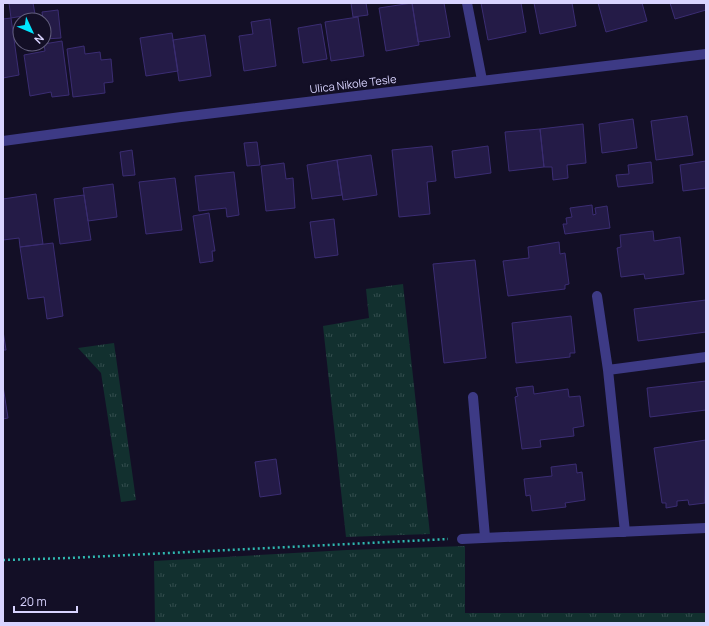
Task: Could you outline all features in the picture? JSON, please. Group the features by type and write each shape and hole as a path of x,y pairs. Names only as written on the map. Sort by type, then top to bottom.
{"street":[{"path":"467,3 482,80"},
{"name":"Ulica Nikole Tesle","path":"3,141 181,117 706,54"},
{"path":"597,296 608,370 625,532"},
{"path":"608,370 706,357"},
{"path":"473,397 485,538"},
{"path":"462,538 706,528"}],"path":[{"path":"3,560 462,538"}],"green space":[{"path":"403,284 430,534 346,537 323,326 369,318 366,289"},
{"path":"114,343 136,500 121,502 101,373 78,348"},
{"path":"465,546 465,613 706,613 706,623 155,623 154,561 347,550"}],"building":[{"path":"9,3 33,3 35,12 12,12 11,18"},
{"path":"351,3 366,3 368,15 353,17"},
{"path":"412,3 419,45 386,51 379,8"},
{"path":"412,3 444,3 450,37 418,42"},
{"path":"481,3 521,3 526,32 488,40"},
{"path":"534,3 572,3 576,26 540,34"},
{"path":"598,3 642,3 647,21 606,32"},
{"path":"670,3 706,3 706,10 675,19"},
{"path":"58,10 61,38 52,39 52,12 42,12"},
{"path":"358,17 364,56 331,61 325,22"},
{"path":"11,18 12,52 16,52 19,75 3,78 3,19"},
{"path":"270,19 276,66 244,71 239,36 253,34 251,22"},
{"path":"321,24 327,59 303,63 298,28"},
{"path":"172,33 178,71 146,76 140,38"},
{"path":"205,35 211,76 179,81 173,40"},
{"path":"62,41 69,95 52,97 51,92 30,96 24,55 40,52 52,52 52,43"},
{"path":"84,46 85,54 100,52 101,60 111,59 113,82 104,83 105,93 73,97 67,49"},
{"path":"687,116 693,155 656,160 651,121"},
{"path":"633,119 637,148 602,153 599,124"},
{"path":"583,124 586,163 567,165 568,178 553,180 552,167 544,167 540,129"},
{"path":"540,129 544,167 509,171 505,132"},
{"path":"257,142 260,165 247,166 244,143"},
{"path":"432,146 436,181 427,182 430,214 399,217 392,150"},
{"path":"488,146 491,173 455,178 452,151"},
{"path":"132,150 135,175 123,176 120,152"},
{"path":"371,155 377,195 343,200 337,160"},
{"path":"337,160 342,195 312,199 307,165"},
{"path":"706,161 706,188 683,191 680,165"},
{"path":"651,162 653,183 618,187 616,175 629,174 628,165"},
{"path":"284,163 286,179 293,178 295,208 266,211 261,166"},
{"path":"234,172 239,215 227,217 226,208 199,211 195,176"},
{"path":"175,178 182,230 146,234 139,182"},
{"path":"113,184 117,217 88,221 83,188"},
{"path":"36,194 43,244 20,247 19,238 3,240 3,199"},
{"path":"84,195 91,240 60,244 54,199"},
{"path":"592,205 593,215 596,214 595,208 607,206 610,228 565,234 563,224 567,224 566,218 572,217 570,208"},
{"path":"209,213 215,251 212,251 213,261 200,263 193,216"},
{"path":"334,219 338,255 315,258 310,222"},
{"path":"653,231 654,241 680,237 684,274 645,279 644,274 621,277 617,248 621,247 620,235"},
{"path":"559,242 560,254 565,253 569,284 565,285 565,289 508,296 503,261 529,258 528,247"},
{"path":"53,243 63,316 47,319 44,297 28,299 20,247"},
{"path":"475,260 486,358 444,363 433,264"},
{"path":"706,300 706,332 638,341 634,309"},
{"path":"571,316 575,353 570,353 570,357 516,363 512,323"},
{"path":"3,331 6,350 3,350"},
{"path":"706,381 706,410 650,417 647,388"},
{"path":"3,386 8,418 3,419"},
{"path":"533,386 534,394 568,389 569,397 580,396 584,426 573,428 574,436 540,440 541,447 522,449 515,397 518,396 516,388"},
{"path":"706,440 705,503 689,505 688,500 677,501 677,506 666,508 666,503 662,503 654,448"},
{"path":"276,459 281,494 260,497 255,462"},
{"path":"576,464 577,473 582,472 585,500 565,503 566,507 532,511 530,495 526,496 524,479 552,476 551,467"}]}
